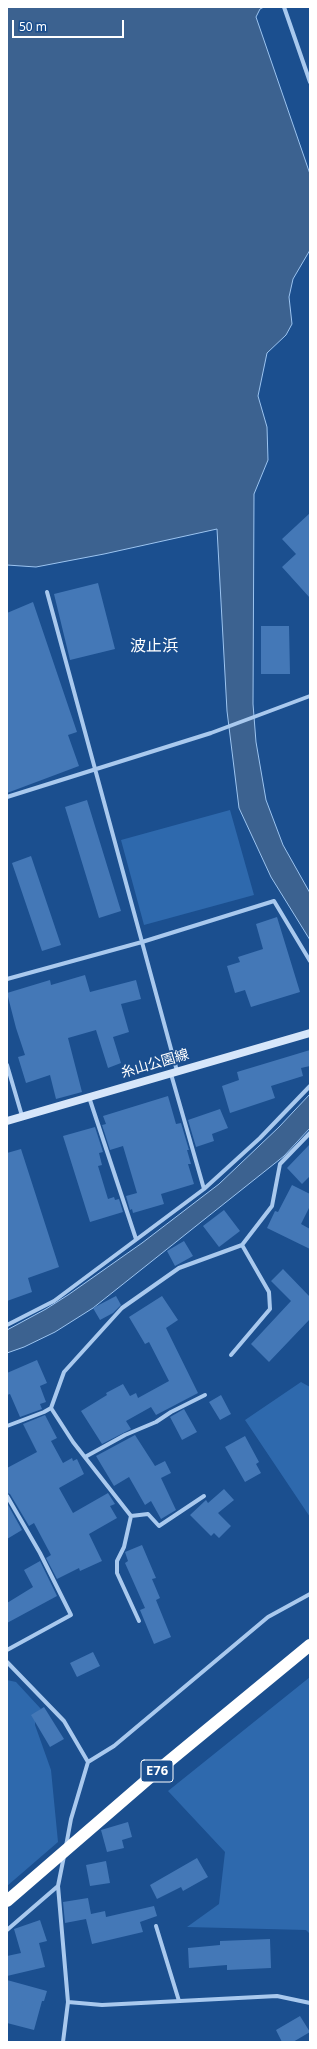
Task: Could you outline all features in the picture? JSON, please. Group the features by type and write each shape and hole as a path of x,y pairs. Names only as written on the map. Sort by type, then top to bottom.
{"highway":[{"name":"E76","path":"7,1901 162,1767 310,1645"},
{"path":"7,1911 90,1830"}],"main road":[{"name":"糸山公園線","path":"7,1121 310,1032"}],"street":[{"path":"284,7 310,82"},
{"path":"47,592 94,770 142,942 204,1188"},
{"path":"7,797 238,723 310,696"},
{"path":"7,979 142,942 274,902 310,961"},
{"path":"7,1065 22,1116"},
{"path":"7,1325 54,1301 204,1188 260,1138 310,1086"},
{"path":"89,1097 136,1240"},
{"path":"7,1426 51,1408 64,1372 122,1308 179,1268 242,1245 272,1206 280,1164 310,1133"},
{"path":"231,1355 270,1309 269,1292 242,1245"},
{"path":"85,1458 125,1435 156,1422 171,1412 205,1395"},
{"path":"51,1408 85,1458 131,1516"},
{"path":"7,1496 40,1554 71,1615 7,1650"},
{"path":"131,1516 148,1514 159,1526 204,1496"},
{"path":"131,1516 124,1547 117,1561 117,1573 139,1621"},
{"path":"63,2042 68,2002 58,1886 71,1819 88,1762 114,1746 268,1617 310,1594"},
{"path":"7,1662 64,1720 88,1762"},
{"path":"7,1930 58,1886"},
{"path":"156,1926 179,2001"},
{"path":"68,2002 102,2005 277,1996 310,2003"}],"shaded area":[{"path":"7,7 264,7 260,9 256,17 310,174 310,250 293,279 289,297 292,324 286,335 267,353 258,396 267,427 268,460 254,494 253,704 256,742 266,800 283,845 310,893 310,940 271,877 239,808 227,711 217,529 104,554 36,567 7,565"},
{"path":"230,810 254,895 144,925 121,840"},
{"path":"310,1094 310,1128 284,1156 93,1308 55,1332 24,1347 7,1353 7,1330 68,1295 142,1243 219,1184 279,1127"},
{"path":"301,1382 310,1387 310,1517 245,1420"},
{"path":"310,1677 310,1934 306,1930 187,1927 219,1904 225,1852 168,1791"},
{"path":"7,1680 16,1682 41,1709 35,1714 35,1725 51,1770 58,1842 7,1886"}],"building":[{"path":"310,513 310,598 282,567 296,554 282,539"},
{"path":"98,583 115,649 70,660 54,594"},
{"path":"33,602 77,732 68,735 79,766 7,793 7,613"},
{"path":"261,626 289,626 290,674 261,674"},
{"path":"87,800 121,911 99,918 65,807"},
{"path":"31,856 61,945 42,951 12,863"},
{"path":"277,917 300,992 251,1007 245,990 235,993 227,966 240,962 238,957 263,949 256,924"},
{"path":"85,975 90,992 136,980 141,999 121,1004 129,1032 113,1037 121,1063 108,1068 96,1030 68,1038 82,1092 56,1099 50,1075 26,1083 18,1057 25,1055 7,993 50,980 51,985"},
{"path":"310,1050 310,1066 301,1068 303,1076 271,1086 275,1098 230,1113 222,1086 239,1080 237,1072"},
{"path":"168,1096 176,1124 181,1123 189,1150 187,1150 191,1164 188,1164 194,1184 161,1194 164,1204 133,1213 132,1209 130,1210 126,1196 137,1193 123,1146 110,1150 102,1125 106,1124 103,1116"},
{"path":"220,1109 228,1128 212,1134 214,1141 196,1147 188,1120"},
{"path":"95,1127 103,1152 99,1153 102,1165 98,1166 108,1199 114,1197 115,1200 119,1199 123,1212 90,1222 63,1136"},
{"path":"310,1144 310,1176 302,1184 287,1168"},
{"path":"21,1149 59,1267 28,1278 32,1292 7,1301 7,1153"},
{"path":"292,1185 310,1194 310,1206 301,1224 310,1229 310,1249 267,1228 275,1211 278,1212"},
{"path":"224,1210 240,1231 219,1247 203,1226"},
{"path":"184,1241 193,1256 175,1266 167,1251"},
{"path":"283,1269 310,1297 310,1319 269,1362 251,1344 291,1301 271,1281"},
{"path":"116,1296 121,1305 113,1313 100,1320 93,1308"},
{"path":"162,1296 178,1320 166,1328 198,1393 156,1415 151,1407 126,1421 131,1429 102,1444 81,1411 107,1395 106,1393 123,1384 130,1396 136,1393 138,1398 169,1381 149,1342 145,1344 129,1317"},
{"path":"37,1360 47,1383 40,1386 46,1402 40,1404 42,1409 20,1417 10,1394 7,1395 7,1373"},
{"path":"221,1395 231,1414 220,1420 209,1402"},
{"path":"184,1409 197,1432 182,1440 170,1417"},
{"path":"45,1415 57,1438 51,1441 63,1463 72,1458 73,1461 77,1459 84,1474 59,1488 73,1513 108,1493 115,1504 110,1506 117,1518 89,1534 102,1561 80,1571 79,1568 57,1579 46,1558 51,1555 34,1523 29,1526 10,1494 7,1493 7,1468 37,1452 23,1424"},
{"path":"135,1435 155,1466 165,1461 171,1473 161,1478 176,1510 161,1519 151,1501 145,1505 129,1477 114,1486 96,1456"},
{"path":"245,1436 259,1462 256,1464 261,1473 245,1482 225,1447"},
{"path":"224,1489 234,1500 218,1513 231,1526 219,1538 214,1533 211,1536 190,1515 206,1500 208,1503"},
{"path":"7,1503 22,1530 7,1539"},
{"path":"142,1545 156,1578 152,1579 160,1598 156,1600 171,1637 154,1644 140,1610 145,1608 125,1563 128,1561 125,1552"},
{"path":"40,1561 57,1596 7,1623 7,1603 33,1587 24,1570"},
{"path":"93,1652 100,1666 77,1677 70,1663"},
{"path":"44,1707 64,1739 50,1747 31,1715"},
{"path":"128,1822 132,1837 122,1840 124,1848 107,1852 101,1830"},
{"path":"197,1858 208,1877 183,1891 181,1887 157,1899 150,1885"},
{"path":"106,1861 110,1883 90,1886 86,1865"},
{"path":"88,1898 91,1914 105,1911 106,1917 154,1906 157,1916 140,1922 143,1932 92,1944 86,1919 65,1923 63,1902"},
{"path":"40,1920 47,1941 39,1943 45,1967 7,1976 7,1956 21,1953 14,1929"},
{"path":"270,1939 271,1968 227,1970 227,1965 189,1968 188,1948 220,1945 220,1941"},
{"path":"7,1980 47,1991 44,2001 42,2001 34,2030 7,2023"},
{"path":"300,2016 310,2032 293,2042 282,2042 276,2030"}],"district":[{"name":"波止浜","path":"154,646"}]}
